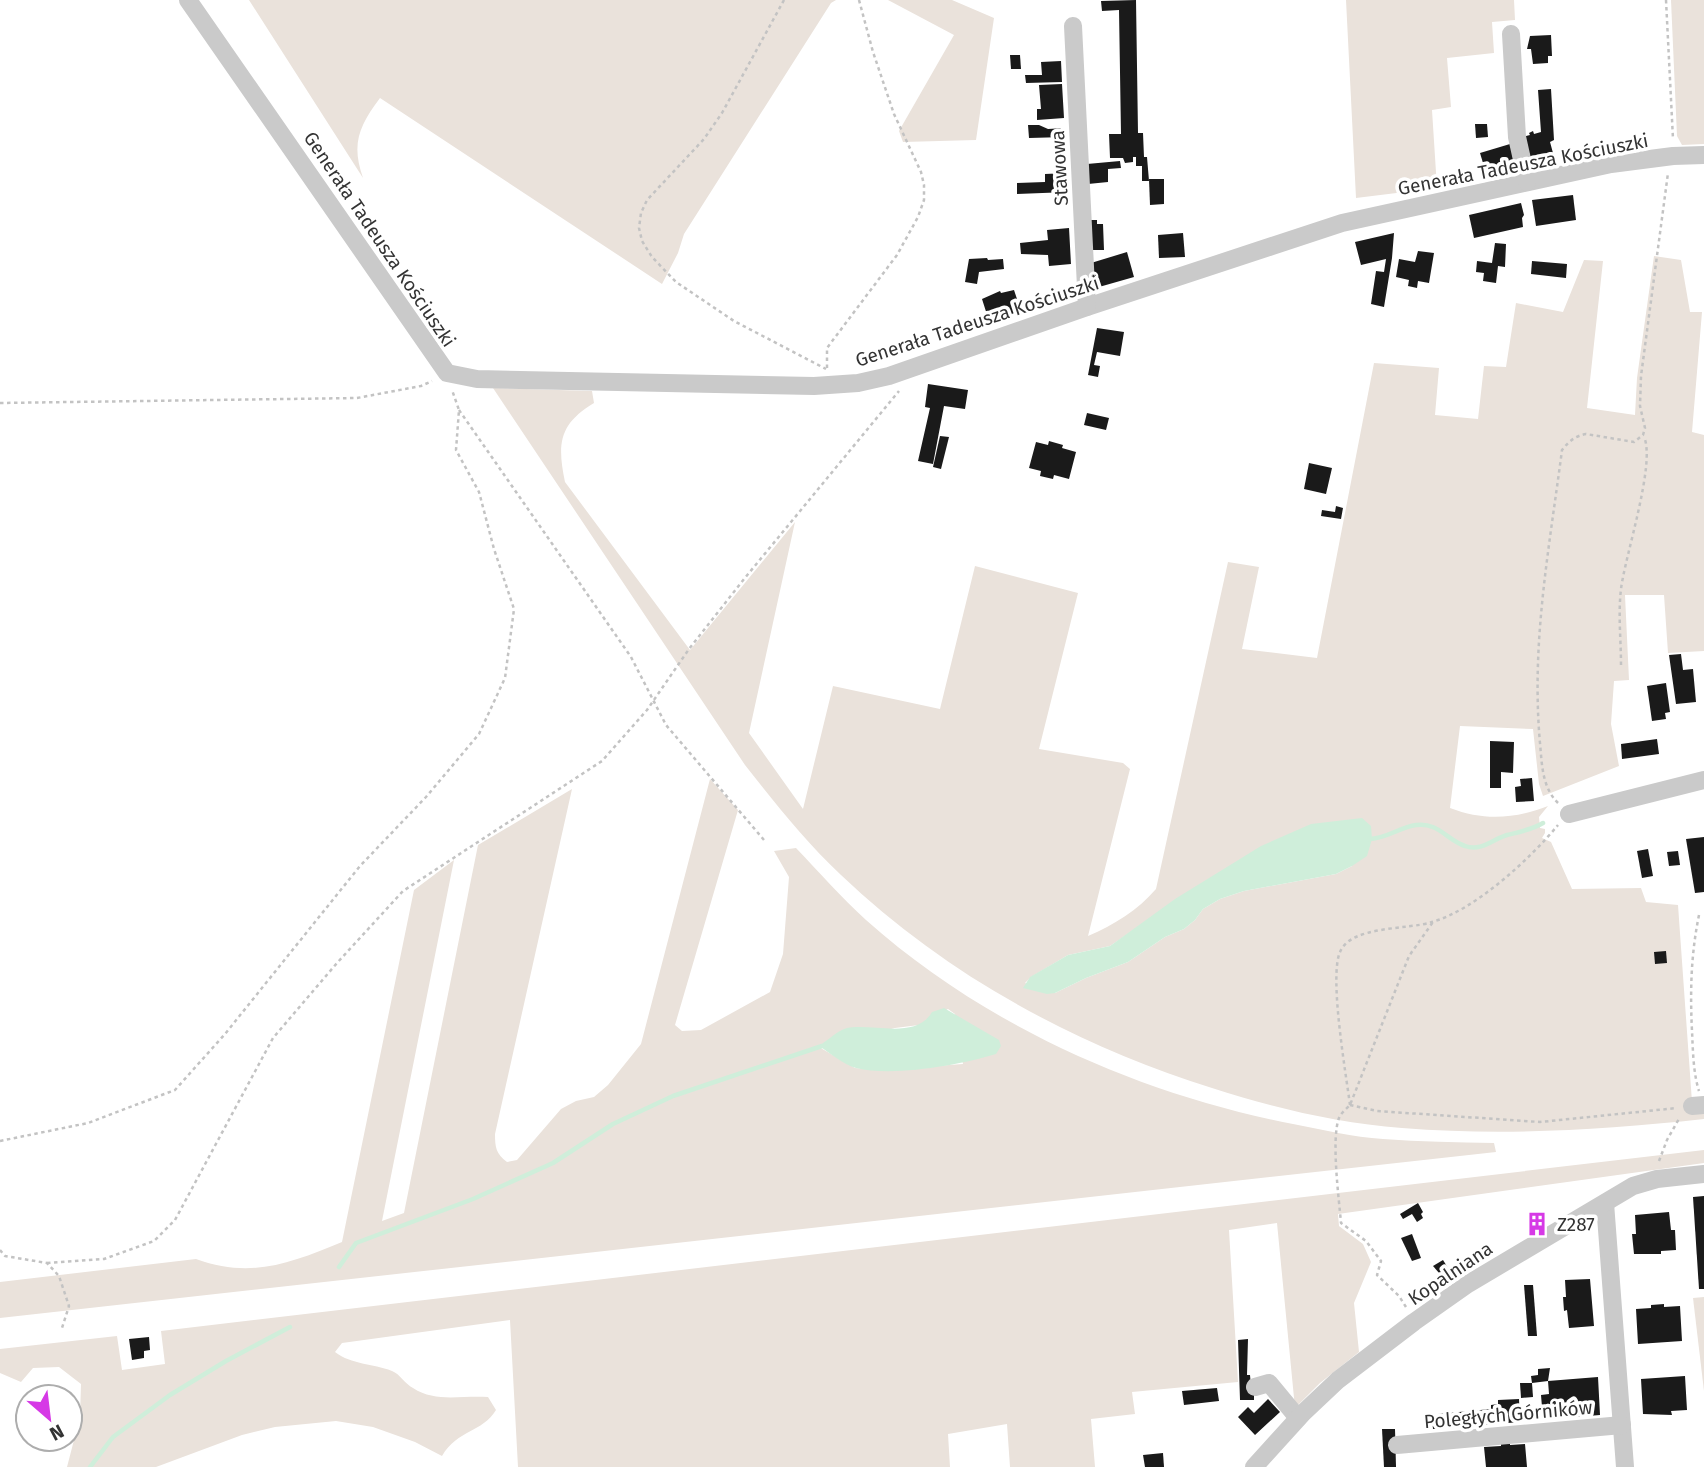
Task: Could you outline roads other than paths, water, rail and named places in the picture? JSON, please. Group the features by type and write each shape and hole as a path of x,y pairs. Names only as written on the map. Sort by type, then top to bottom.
{"street":[{"name":"Generała Tadeusza Kościuszki","path":"188,0 447,373 477,379 814,386 858,383 889,376 1342,223 1611,164 1704,155"},
{"name":"Stawowa","path":"1073,26 1087,307"},
{"path":"1511,34 1517,137 1527,182"},
{"path":"1569,814 1704,780"},
{"name":"Kopalniana","path":"1254,1467 1298,1418 1338,1380 1468,1284 1633,1186 1657,1178 1704,1174"},
{"name":"Poległych Górników","path":"1605,1203 1625,1467"},
{"path":"1255,1387 1269,1383 1298,1418"},
{"name":"Poległych Górników","path":"1397,1445 1622,1425"}],"waterway":[{"path":"1369,839 1410,826 1424,825 1465,846 1476,847 1543,823"},
{"path":"339,1267 356,1243 473,1199 553,1163 613,1124 673,1096 822,1046"},
{"path":"90,1467 113,1437 170,1395 290,1327"}],"place":[{"name":"Z287","path":"1537,1224"}]}
